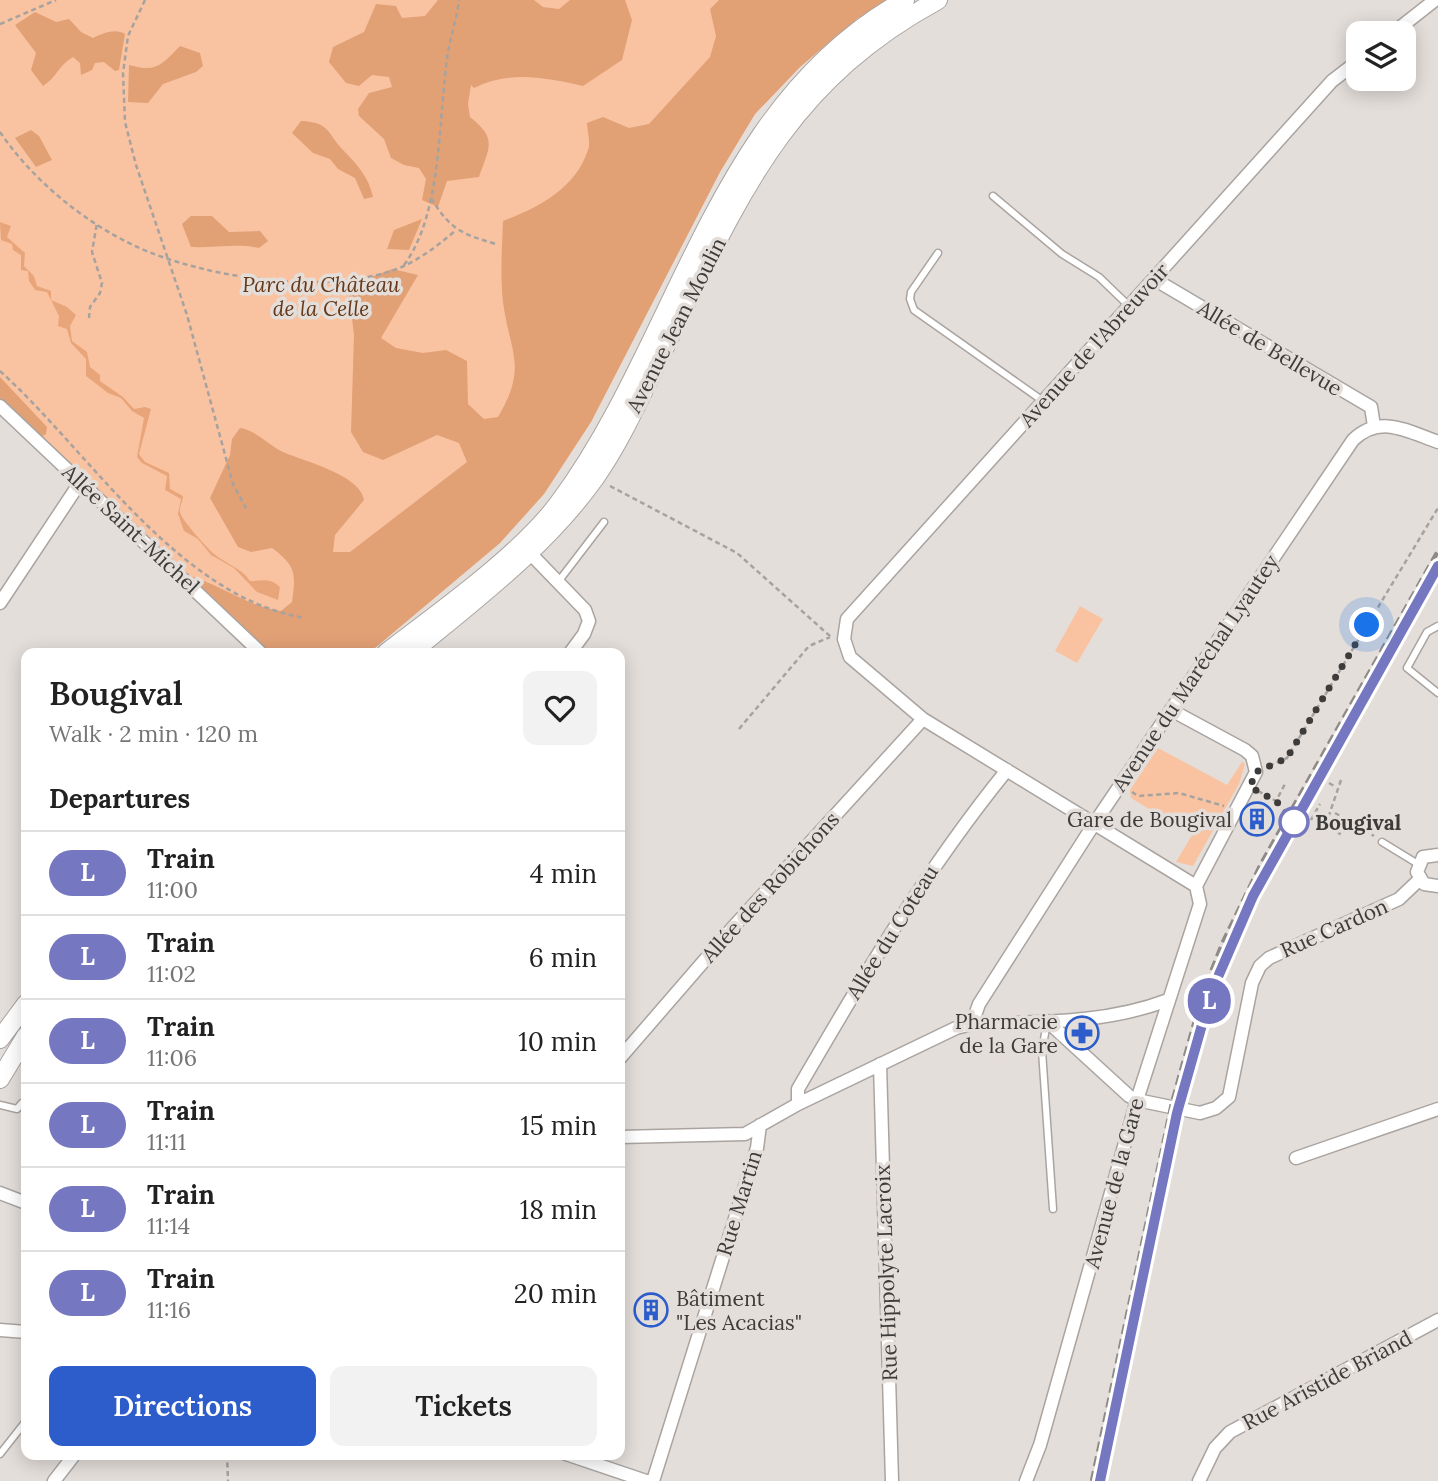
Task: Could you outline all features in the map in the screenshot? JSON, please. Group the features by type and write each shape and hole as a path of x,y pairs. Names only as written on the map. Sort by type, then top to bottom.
{"main road":[{"name":"Avenue Jean Moulin","path":"416,648 525,548 558,505 619,407 734,174 776,112 830,55 885,11 905,0"},
{"name":"Avenue Jean Moulin","path":"393,648 569,512 596,476 632,414 748,181 789,121 840,66 894,24 938,0"},
{"path":"0,1040 21,1011"},
{"path":"0,1079 21,1044"}],"street":[{"path":"1408,21 1435,0"},
{"name":"Avenue de l'Abreuvoir","path":"844,639 847,620 1332,81 1346,70"},
{"name":"Allée de Bellevue","path":"1154,279 1371,407 1374,426"},
{"name":"Allée Saint-Michel","path":"0,406 256,648"},
{"path":"1374,426 1398,427 1438,442"},
{"name":"Avenue du Maréchal Lyautey","path":"972,1024 979,1004 1171,709 1353,440 1374,426"},
{"path":"0,603 81,481"},
{"path":"525,548 585,610 589,621 574,648"},
{"path":"844,639 850,657 923,719 1196,886 1256,772 1252,757 1245,750 1171,709"},
{"name":"Allée des Robichons","path":"625,1052 736,924 923,719"},
{"name":"Allée du Coteau","path":"798,1104 798,1089 887,934 958,830 1007,770"},
{"path":"1438,855 1423,857 1418,864 1420,879 1430,886 1438,886"},
{"name":"Rue Cardon","path":"1047,1021 1129,1096 1200,1113 1216,1108 1229,1097 1252,983 1260,966 1269,958 1399,899 1420,879"},
{"name":"Avenue de la Gare","path":"1026,1481 1040,1445 1137,1100 1200,904 1196,886"},
{"path":"625,1137 745,1134 798,1104 956,1028 972,1024 1124,1015 1168,1000"},
{"name":"Rue Hippolyte Lacroix","path":"880,1064 892,1481"},
{"path":"1296,1158 1438,1109"},
{"name":"Rue Martin","path":"653,1481 756,1152 760,1125"},
{"path":"0,1194 21,1201"},
{"name":"Rue Aristide Briand","path":"1199,1481 1215,1448 1230,1432 1438,1320"},
{"path":"0,1330 21,1332"},
{"path":"54,1481 70,1460"},
{"path":"584,1460 646,1481"}],"lane":[{"path":"993,196 1062,254 1099,278 1129,306"},
{"path":"938,253 911,292 910,299 915,310 1043,401"},
{"path":"558,582 604,522"},
{"path":"1438,626 1427,632 1407,668 1438,693"},
{"path":"1382,842 1418,864"},
{"path":"1047,1021 1042,1051 1053,1209"},
{"path":"0,1105 17,1109 21,1104"},
{"path":"0,1454 21,1427"}],"path":[{"path":"0,24 55,0"},
{"path":"145,0 128,36 123,73 125,122 140,178 169,259 233,484 247,509"},
{"path":"402,267 421,230 430,197 448,51 459,0"},
{"path":"0,132 28,170 97,223 132,244 210,272 262,280 339,279 402,267 437,247 456,230"},
{"path":"430,197 444,220 456,230 496,244"},
{"path":"89,318 102,283 92,252 97,223"},
{"path":"0,371 113,492 190,561 219,583 284,614 305,618"},
{"path":"596,476 620,494 737,552 830,636 844,639"},
{"path":"1256,772 1287,758 1438,508"},
{"path":"739,729 808,646 830,636"},
{"path":"1340,780 1326,824 1343,836"},
{"path":"1329,783 1336,787"},
{"path":"1250,787 1276,801 1285,784"},
{"path":"1121,785 1138,796 1179,793 1236,811"},
{"path":"1311,820 1320,804"},
{"path":"1335,813 1375,836"},
{"path":"227,1460 228,1481"}],"green space":[{"name":"Parc du Château de la Celle","path":"0,0 891,0 858,18 800,67 755,114 720,172 591,422 544,494 500,543 375,648 264,648 0,399"},
{"path":"1080,606 1103,619 1077,663 1055,651"},
{"path":"1158,748 1227,785 1242,762 1245,764 1239,784 1193,866 1176,862 1192,835 1131,798 1130,790"}],"shaded area":[{"path":"438,0 534,0 543,7 559,9 570,0 625,0 632,20 622,60 583,86 528,77 501,79 474,88 471,85 468,104 470,117 485,131 488,151 479,177 447,181 438,207 422,200 426,179 419,168 404,165 391,158 384,139 359,116 358,109 369,93 392,87 389,77 372,75 359,86 346,83 329,62 333,47 364,32 376,4 396,6 402,18 425,16"},
{"path":"719,0 891,0 858,18 800,67 755,114 720,172 591,422 544,494 500,543 375,648 264,648 187,575 268,608 281,611 292,602 294,577 290,565 272,548 251,552 238,547 210,498 230,455 232,439 240,428 246,429 283,452 353,483 364,500 335,535 333,552 350,552 467,462 459,443 437,435 383,460 363,452 351,432 354,335 348,286 392,269 418,275 381,338 396,348 423,353 446,350 467,361 468,404 484,419 498,417 507,400 515,372 502,292 503,221 542,203 575,175 589,147 587,123 603,117 629,128 649,124 710,57 716,36 710,9"},
{"path":"35,12 56,22 69,19 81,32 93,38 114,31 125,34 119,70 115,71 104,62 95,63 92,70 81,75 80,63 73,57 43,86 31,70 36,53 15,25"},
{"path":"180,46 200,53 203,66 196,72 163,84 148,103 128,102 129,65 146,68 158,66"},
{"path":"301,121 318,124 327,130 362,172 373,197 364,199 355,178 338,169 330,159 313,153 292,133"},
{"path":"31,130 39,136 52,160 36,167 15,138"},
{"path":"191,216 212,216 229,232 260,231 268,241 259,248 191,247 182,224"},
{"path":"422,219 409,250 387,249 394,230"},
{"path":"0,222 11,226 7,237 25,253 24,266 34,276 37,286 51,291 51,300 47,292 35,290 29,281 28,271 21,270 21,255 13,250 12,244 1,240"},
{"path":"51,300 67,307 76,315 70,326 72,341 87,352 90,367 100,375 100,381 123,397 134,409 151,409 139,454 145,462 169,473 170,489 183,496 180,510 184,520 214,554 243,573 250,581 266,580 280,587 278,600 257,592 234,568 211,555 198,539 184,531 178,514 181,499 165,490 167,476 142,463 137,457 144,418 132,411 121,398 108,393 86,376 86,359 71,343 67,329 58,326 59,316"},
{"path":"0,377 47,427 46,434 41,437 0,399"}],"railway":[{"path":"1092,1481 1172,1103 1203,992 1223,942 1261,864 1438,551"}],"train":[{"name":"L","path":"1100,1481 1177,1113 1211,993 1253,896 1438,566"}],"place":[{"name":"Gare de Bougival","path":"1257,819"},
{"name":"Bougival","path":"1294,822"},
{"name":"Pharmacie de la Gare","path":"1082,1033"},
{"name":"Bâtiment \"Les Acacias\"","path":"651,1310"}],"route":[{"path":"1294,822 1276,801 1250,787 1256,772 1287,758 1367,625"}]}
